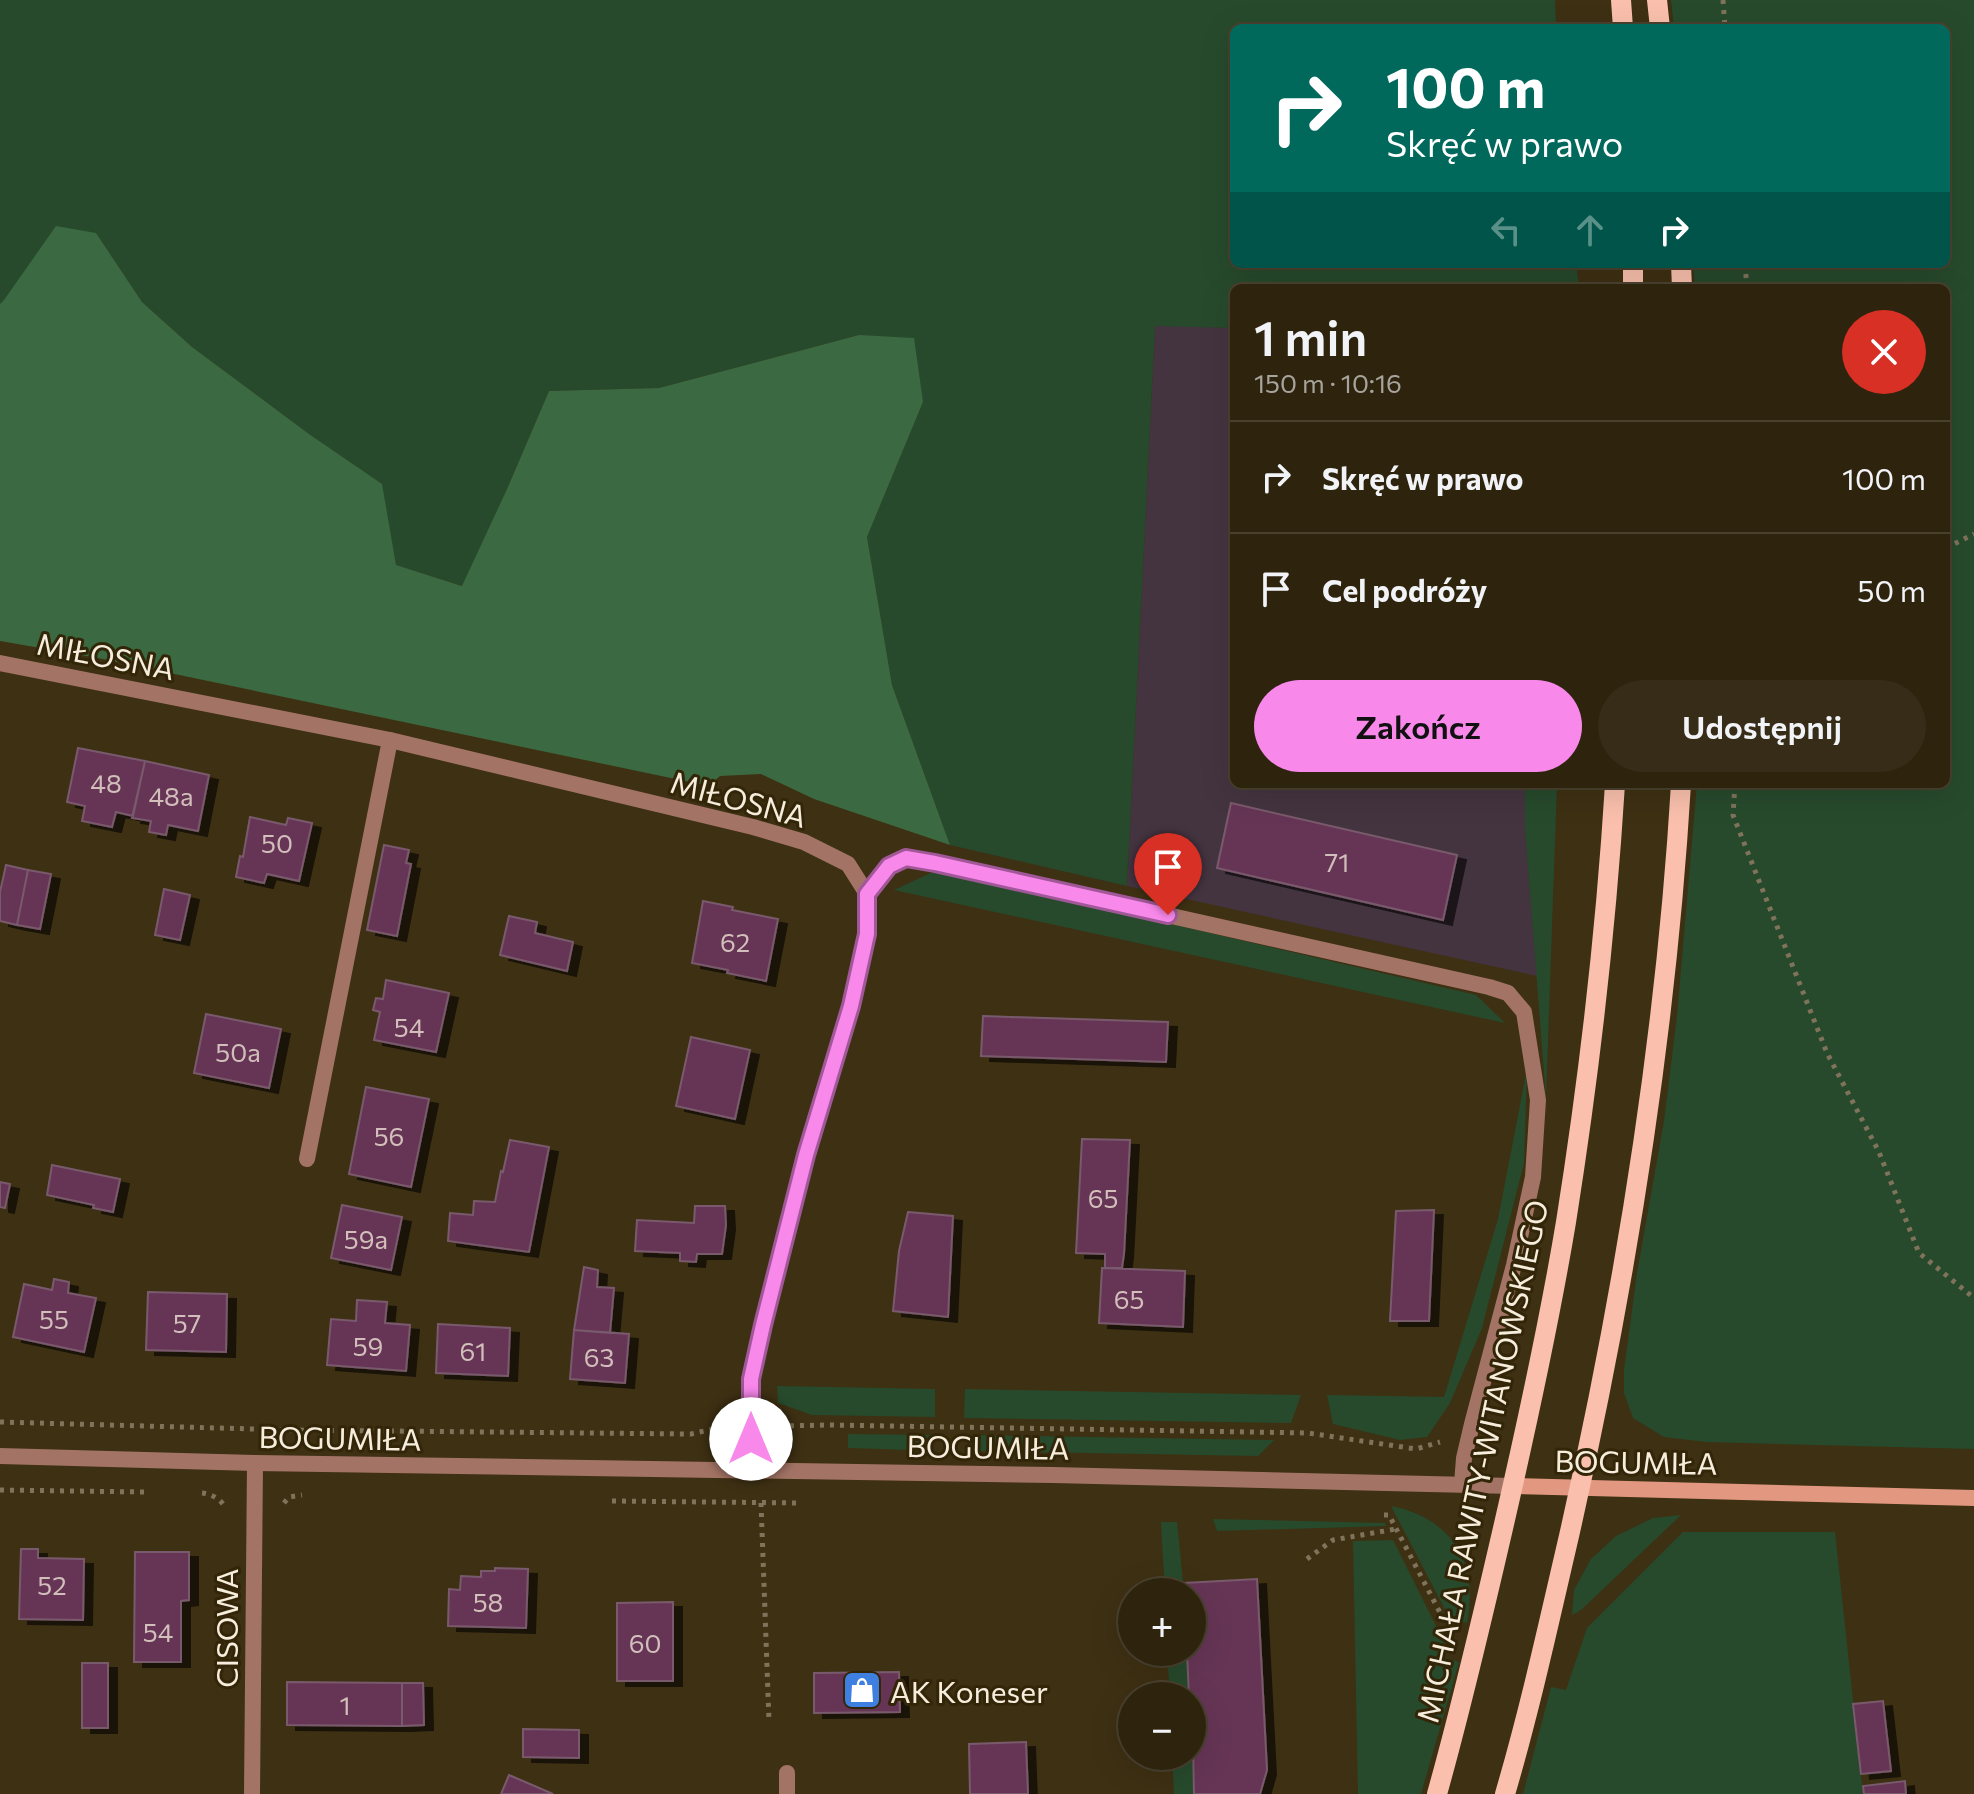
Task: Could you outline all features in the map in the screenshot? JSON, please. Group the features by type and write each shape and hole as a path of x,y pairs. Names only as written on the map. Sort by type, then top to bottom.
{"main road":[{"path":"1621,0 1623,24"},
{"path":"1657,0 1660,24"},
{"name":"MICHAŁA RAWITY-WITANOWSKIEGO","path":"1437,1794 1477,1643 1513,1486 1565,1224 1595,996 1615,788"},
{"path":"1505,1794 1538,1672 1580,1488 1623,1269 1646,1121 1668,944 1681,788"},
{"name":"BOGUMIŁA","path":"1513,1486 1974,1498"}],"street":[{"name":"MIŁOSNA","path":"0,663 390,740 753,827 804,842 848,864 867,894"},
{"path":"307,1159 390,740"},
{"path":"751,1470 751,1379 806,1155 851,1006 867,934 867,894 889,866 906,858 1508,993 1524,1012 1538,1100 1533,1177 1514,1265 1464,1458 1462,1484"},
{"name":"BOGUMIŁA","path":"0,1456 1513,1486"},
{"name":"CISOWA","path":"252,1794 255,1463"},
{"path":"787,1773 787,1794"}],"path":[{"path":"1723,0 1725,24"},
{"path":"1950,546 1974,534"},
{"path":"1735,788 1733,815 1827,1053 1879,1152 1919,1253 1974,1298"},
{"path":"0,1422 290,1430 691,1434 720,1427"},
{"path":"774,1426 1308,1433 1416,1449 1444,1441 1472,1424"},
{"path":"0,1490 150,1492"},
{"path":"193,1493 213,1495 224,1505 229,1519"},
{"path":"282,1506 289,1497 304,1495"},
{"path":"607,1500 761,1503 769,1721"},
{"path":"1380,1515 1389,1515 1453,1637"},
{"path":"1307,1559 1333,1540 1396,1529"}],"shaded area":[{"path":"1155,325 1230,328 1230,788 1525,788 1525,829 1537,976 1127,886"}],"green space":[{"path":"0,0 1555,0 1556,24 1230,24 1230,268 1576,268 1578,284 1230,284 1230,328 1155,326 1127,886 950,845 892,685 867,537 923,402 859,335 659,388 549,391 463,586 395,565 381,484 192,347 142,302 96,233 0,304"},
{"path":"1671,0 1974,0 1974,1449 1706,1442 1664,1437 1633,1418 1624,1393 1624,1370 1637,1273 1664,1121 1677,1016 1697,788 1950,788 1950,284 1695,284 1693,268 1950,268 1950,24 1674,24"},
{"path":"56,226 96,233 142,302 192,347 382,484 396,565 462,586 549,391 659,388 859,335 914,338 923,402 867,537 892,685 950,845 814,799 761,774 720,776 709,786 98,658 0,641 0,304"},
{"path":"1525,788 1557,788 1546,1098 1525,829"},
{"path":"933,872 970,877 1476,995 1505,1023 894,890"},
{"path":"1527,1069 1524,1163 1482,1328 1450,1403 1427,1437 1400,1440 1333,1424 1327,1395 1444,1397 1498,1219"},
{"path":"777,1386 935,1389 935,1417 812,1415 778,1403"},
{"path":"965,1389 1301,1395 1291,1423 964,1418"},
{"path":"848,1434 933,1435 913,1450 848,1448"},
{"path":"963,1435 1274,1440 1258,1456 977,1451"},
{"path":"1391,1506 1430,1521 1445,1532 1456,1546 1469,1581 1467,1623 1450,1619"},
{"path":"1681,1515 1572,1615 1574,1590 1591,1559 1616,1536 1653,1518"},
{"path":"1213,1519 1385,1523 1386,1526 1217,1531"},
{"path":"1161,1522 1177,1522 1183,1578 1164,1578"},
{"path":"1683,1532 1835,1532 1863,1794 1523,1794 1551,1687 1566,1690 1587,1628"},
{"path":"1393,1540 1445,1644 1443,1657 1459,1662 1421,1794 1358,1794 1353,1541"},
{"path":"1168,1666 1188,1666 1188,1682 1169,1682"},
{"path":"1173,1770 1193,1770 1194,1794 1174,1794"}],"building":[{"path":"78,748 145,761 133,816 116,812 112,827 82,821 85,806 67,802"},
{"path":"145,761 209,775 198,831 168,825 166,835 149,832 151,821 132,818"},
{"path":"1231,803 1457,855 1443,920 1217,868"},
{"path":"250,817 286,825 288,818 312,823 299,881 267,874 264,883 236,877"},
{"path":"384,845 409,850 406,863 411,864 397,936 367,930"},
{"path":"6,865 28,870 17,925 0,921 0,892"},
{"path":"28,870 51,874 40,929 17,925"},
{"path":"164,889 190,895 180,940 155,935"},
{"path":"703,901 778,919 766,981 692,963"},
{"path":"509,916 537,922 535,933 573,942 567,971 500,955"},
{"path":"386,980 449,993 436,1052 374,1040 380,1012 373,1010 376,998 383,999"},
{"path":"206,1014 281,1029 269,1088 194,1073"},
{"path":"983,1016 1168,1022 1166,1062 981,1056"},
{"path":"691,1037 750,1050 735,1119 676,1106"},
{"path":"366,1087 429,1099 411,1187 349,1174"},
{"path":"1082,1139 1130,1140 1122,1268 1105,1268 1105,1254 1076,1253"},
{"path":"510,1140 549,1147 529,1252 448,1241 450,1213 473,1215 474,1201 495,1202"},
{"path":"52,1165 120,1179 113,1212 47,1195"},
{"path":"0,1182 10,1184 5,1208 0,1207"},
{"path":"342,1205 402,1217 391,1270 331,1258"},
{"path":"695,1206 725,1206 722,1254 697,1254 696,1262 680,1261 680,1253 635,1251 637,1220 694,1223"},
{"path":"1434,1210 1429,1321 1390,1321 1396,1211"},
{"path":"908,1212 953,1216 948,1317 893,1311 899,1251"},
{"path":"584,1267 598,1270 597,1287 614,1288 610,1333 574,1330"},
{"path":"1102,1268 1185,1271 1183,1327 1099,1323"},
{"path":"54,1279 69,1282 68,1293 96,1298 84,1352 13,1337 24,1284 52,1290"},
{"path":"148,1292 227,1294 226,1352 146,1350"},
{"path":"357,1300 387,1302 385,1323 410,1325 406,1371 327,1365 331,1319 356,1321"},
{"path":"438,1324 510,1328 508,1376 436,1373"},
{"path":"574,1330 629,1334 625,1383 570,1379"},
{"path":"21,1549 38,1549 38,1558 84,1559 83,1620 19,1619"},
{"path":"135,1552 189,1552 189,1600 181,1601 181,1662 134,1662"},
{"path":"495,1568 528,1569 526,1628 448,1626 449,1589 460,1590 461,1576 481,1577 481,1571 495,1571"},
{"path":"1257,1579 1267,1770 1260,1794 1194,1794 1194,1770 1206,1770 1206,1682 1188,1682 1188,1666 1206,1666 1206,1582"},
{"path":"673,1602 673,1681 617,1681 617,1603"},
{"path":"82,1663 108,1663 108,1728 82,1728"},
{"path":"899,1672 900,1712 814,1713 814,1673"},
{"path":"287,1682 402,1683 402,1726 287,1725"},
{"path":"402,1683 423,1683 424,1725 402,1726"},
{"path":"1883,1701 1891,1771 1861,1774 1853,1704"},
{"path":"523,1729 579,1730 579,1758 523,1757"},
{"path":"1026,1742 1028,1794 970,1794 969,1744"},
{"path":"509,1775 553,1794 501,1794"},
{"path":"1905,1781 1906,1794 1864,1794 1863,1786"}],"place":[{"name":"AK Koneser","path":"862,1690"}],"route":[{"path":"751,1439 751,1379 763,1325 806,1155 851,1006 867,934 867,894 889,866 906,858 935,863 1168,915"}]}
